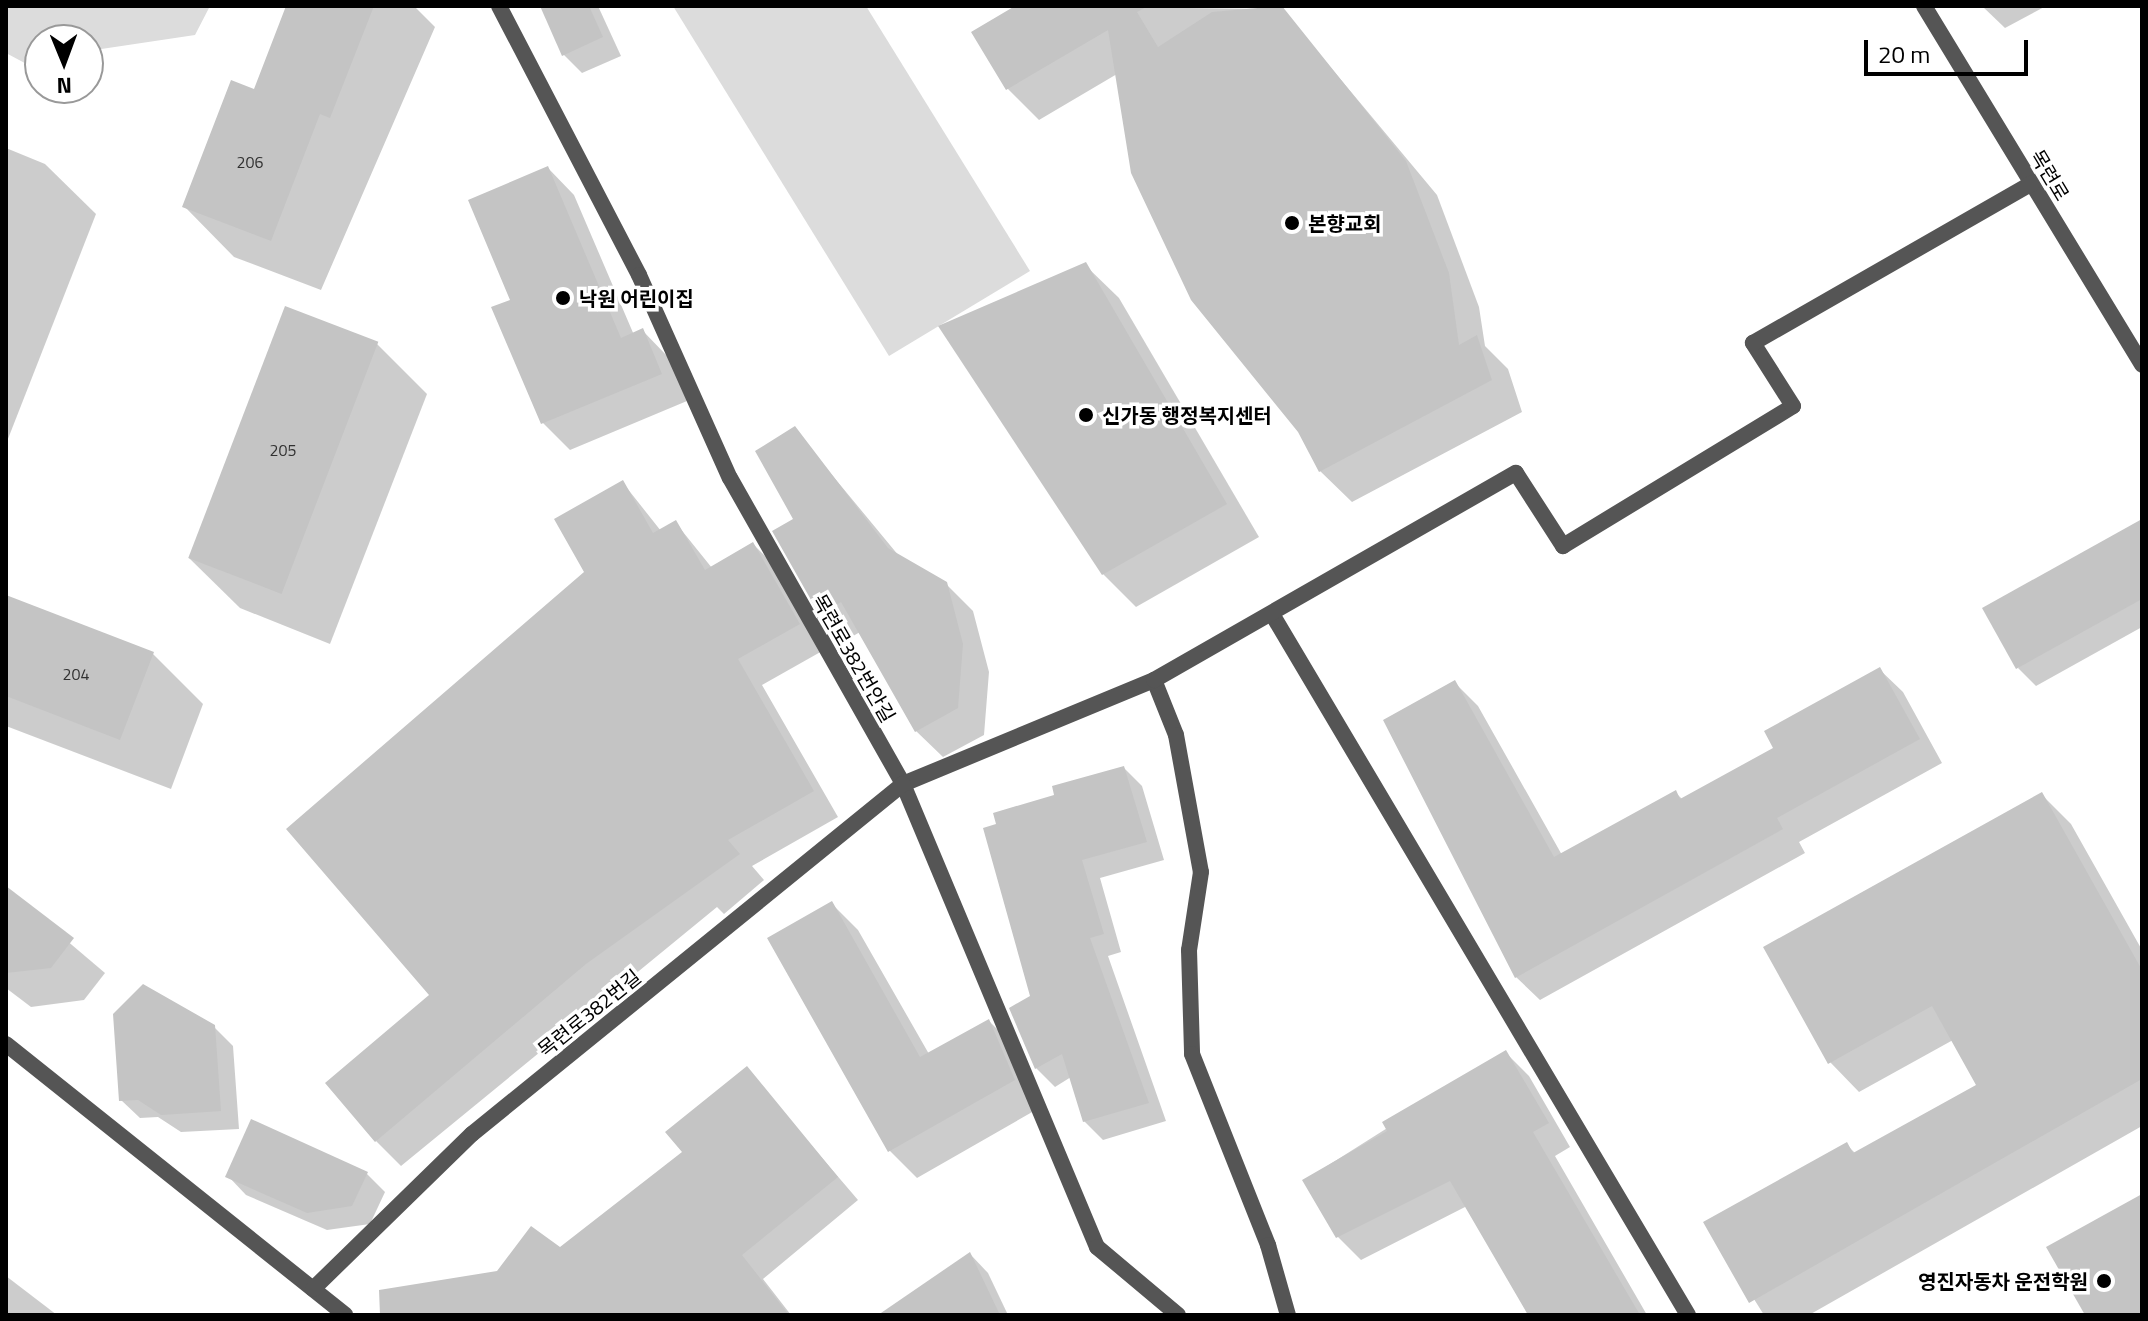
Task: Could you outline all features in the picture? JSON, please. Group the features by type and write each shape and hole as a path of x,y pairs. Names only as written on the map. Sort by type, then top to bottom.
{"street":[{"name":"목련로382번안길","path":"499,6 639,275 730,478 903,784 1097,1247 1178,1315"},
{"name":"목련로","path":"1924,6 2142,365"},
{"name":"목련로382번길","path":"313,1289 472,1134 903,784 1154,680 1516,473 1563,546 1793,406 1753,343 2032,183"},
{"path":"1272,614 1688,1315"},
{"path":"1154,680 1176,735 1201,872 1189,950 1192,1054 1268,1245 1288,1315"},
{"path":"6,1044 345,1315"}],"shaded area":[{"path":"6,6 210,6 195,35 104,49 104,24 24,24 24,63 6,53"},
{"path":"673,6 866,6 1030,271 889,356"}],"building":[{"path":"286,6 374,6 330,118 320,114 271,241 182,207 231,80 254,89"},
{"path":"540,6 589,6 603,37 562,56"},
{"name":"본향교회","path":"1015,6 1148,6 1137,12 1158,47 1212,12 1282,6 1406,161 1449,273 1459,345 1477,335 1492,380 1319,472 1298,432 1191,300 1131,173 1108,30 1006,90 971,32"},
{"path":"548,166 621,338 643,328 662,374 541,424 491,307 510,300 468,200"},
{"name":"신가동 행정복지센터","path":"1086,262 1227,504 1102,575 938,326"},
{"path":"285,306 378,342 282,594 188,558"},
{"path":"795,426 888,548 947,582 963,644 958,708 915,732 841,602 819,614 772,531 793,519 755,451"},
{"path":"623,480 653,533 676,520 705,570 753,542 800,624 738,659 814,791 728,840 740,854 586,964 375,1142 325,1083 429,995 286,829 584,572 554,519"},
{"path":"2142,519 2142,599 2016,669 1982,608"},
{"path":"6,595 154,652 120,740 6,696"},
{"path":"1880,667 1920,739 1777,818 1783,829 1515,978 1383,720 1455,680 1554,857 1676,790 1680,799 1773,748 1764,731"},
{"path":"1124,766 1147,842 1082,860 1104,934 1090,938 1149,1103 1083,1122 1062,1054 1035,1069 1009,1008 1030,996 983,828 996,824 993,813 1054,795 1052,786"},
{"path":"2042,792 2142,970 2142,1079 1749,1303 1703,1222 1847,1142 1853,1153 1976,1085 1932,1006 1828,1064 1763,947"},
{"path":"6,886 74,938 51,968 6,973"},
{"path":"832,901 920,1057 989,1019 1015,1080 888,1152 767,938"},
{"path":"143,984 215,1025 221,1111 161,1115 138,1100 119,1101 113,1014"},
{"path":"1506,1050 1549,1123 1533,1132 1640,1315 1528,1315 1450,1181 1336,1238 1302,1180 1387,1131 1382,1122"},
{"path":"747,1066 838,1177 742,1255 789,1315 380,1315 379,1290 497,1271 531,1226 560,1247 682,1152 665,1132"},
{"path":"251,1119 368,1172 352,1206 307,1213 225,1177"},
{"name":"영진자동차 운전학원","path":"2142,1194 2142,1315 2085,1315 2046,1247"},
{"path":"970,1252 1000,1315 878,1315"}],"place":[{"name":"본향교회","path":"1292,223"},
{"name":"낙원 어린이집","path":"563,298"},
{"name":"신가동 행정복지센터","path":"1086,415"},
{"name":"영진자동차 운전학원","path":"2104,1281"}]}
